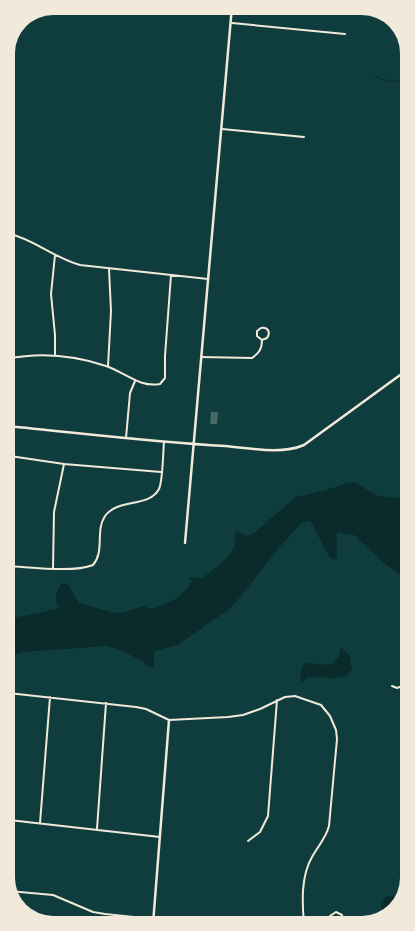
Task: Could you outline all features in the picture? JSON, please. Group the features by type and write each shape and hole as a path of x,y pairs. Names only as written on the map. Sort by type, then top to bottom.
{"street":[{"path":"185,542 232,15"},
{"path":"232,23 345,34"},
{"path":"221,129 304,137"},
{"path":"15,236 31,241 78,264 208,279"},
{"path":"55,254 51,294 56,336 55,354"},
{"path":"108,366 111,311 109,269"},
{"path":"15,357 55,354 108,366 135,380 155,385 162,383 166,378 165,356 171,275"},
{"path":"263,327 268,330 269,334 267,338 262,340 258,338 257,333 258,329 263,327"},
{"path":"202,358 252,358 259,353 262,340"},
{"path":"15,427 164,442 276,450 294,449 304,445 400,375"},
{"path":"126,438 130,393 135,380"},
{"path":"15,566 53,568 82,567 93,564 99,554 100,530 106,516 117,506 153,496 161,483 164,442"},
{"path":"15,457 64,464 161,472"},
{"path":"53,568 54,512 64,464"},
{"path":"392,686 400,687"},
{"path":"15,694 146,709 170,720 243,715 285,697 294,696 321,705 330,716 336,730 337,739 329,826 325,837 306,869 304,916"},
{"path":"40,823 50,697"},
{"path":"248,841 260,832 268,816 277,700"},
{"path":"97,829 106,703"},
{"path":"153,916 170,720"},
{"path":"15,821 160,837"},
{"path":"18,892 54,895 93,912 124,916"},
{"path":"331,916 332,914 338,913 342,916"}],"water":[{"path":"355,482 375,495 400,499 400,574 385,564 354,535 337,532 337,557 333,560 326,552 310,521 301,523 228,610 177,645 155,651 153,668 138,659 106,646 15,654 15,618 57,609 56,595 61,584 65,583 68,585 79,603 115,613 143,606 151,609 176,599 188,588 192,581 188,577 203,578 221,563 235,544 236,530 246,536 254,533 296,497"},
{"path":"341,647 349,655 352,669 347,676 332,678 308,677 302,683 300,674 304,663 331,665 339,656"},
{"path":"386,896 395,897 382,910 381,903"}],"building":[{"path":"211,412 218,412 217,424 210,424"}],"waterway":[{"path":"375,77 391,82 400,81"}]}
